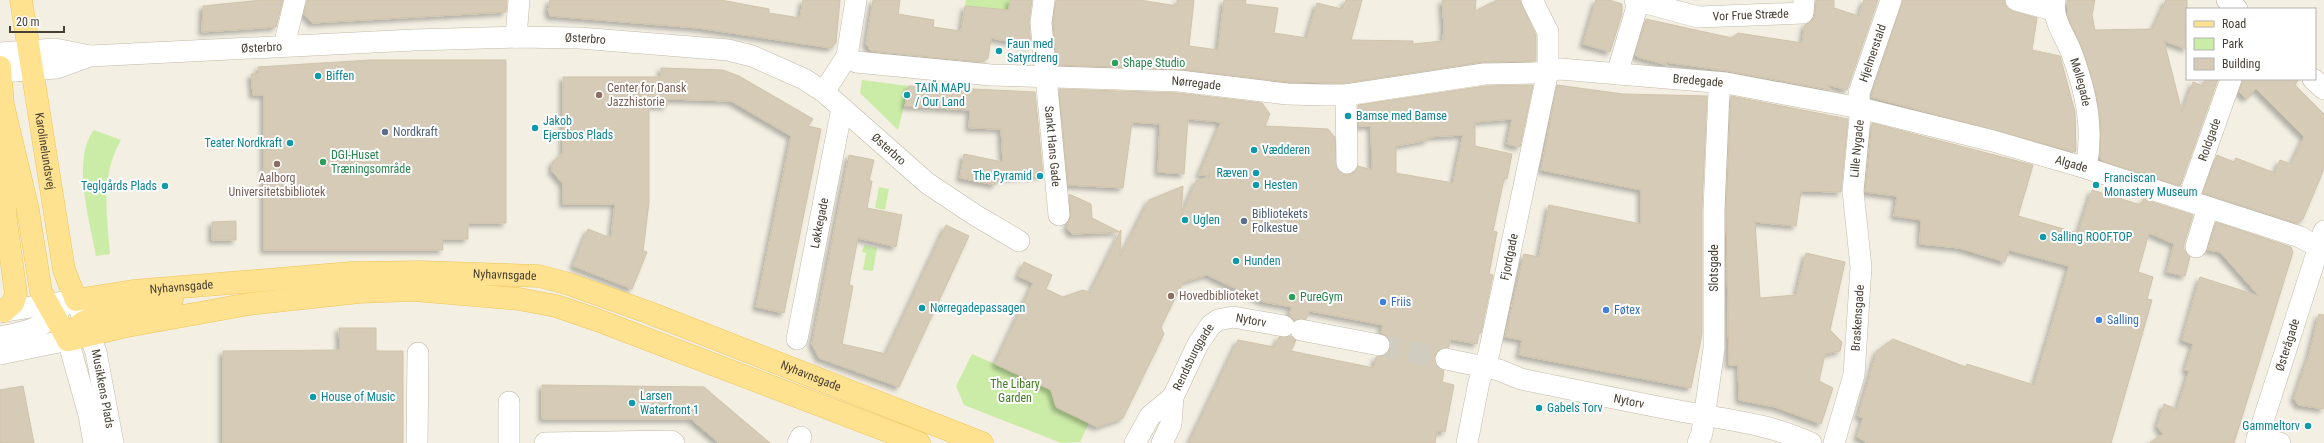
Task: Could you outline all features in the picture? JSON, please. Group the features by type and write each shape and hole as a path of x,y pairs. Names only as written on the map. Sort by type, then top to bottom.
{"main road":[{"name":"Karolinelundsvej","path":"21,0 64,270 60,306 68,340"},
{"name":"Karolinelundsvej","path":"0,67 3,105 28,210 41,292 60,306"},
{"path":"2,312 13,303 16,294 5,214 3,105"},
{"name":"Nyhavnsgade","path":"60,306 133,291 352,274 413,272 539,276 569,284 650,313 982,443"},
{"path":"87,329 119,311 251,282"},
{"name":"Nyhavnsgade","path":"68,340 87,329 122,327 234,307 322,295 414,290 519,299 556,306 597,320 919,443"}],"street":[{"path":"284,46 295,0"},
{"path":"516,37 519,0"},
{"path":"824,92 847,56 856,0"},
{"name":"Sankt Hans Gade","path":"1044,0 1041,23 1059,215"},
{"name":"Fjordgade","path":"1467,443 1479,382 1485,367 1542,72 1548,32 1532,0"},
{"path":"1617,74 1638,0"},
{"name":"Vor Frue Stræde","path":"1638,0 1698,17 1803,7"},
{"name":"Hjelmerstald","path":"1860,108 1860,93 1891,0"},
{"path":"2016,0 2054,5"},
{"path":"2227,0 2236,8"},
{"name":"Møllegade","path":"2054,5 2072,54 2089,120 2091,141 2086,168"},
{"name":"Østerbro","path":"0,53 57,68 90,56 284,46 516,37 580,38 728,50 775,65 804,79 824,92 927,184 1019,241"},
{"name":"Østerbro","path":"0,72 30,60"},
{"name":"Nørregade","path":"856,62 991,75 1045,78 1179,81 1287,94 1346,95 1484,74 1542,72"},
{"name":"Bredegade","path":"1542,72 1560,69 1726,83 1860,108"},
{"name":"Roldgade","path":"2188,200 2232,80"},
{"path":"2314,80 2324,89"},
{"name":"Slotsgade","path":"1698,443 1702,433 1705,416 1714,348 1714,210 1719,91"},
{"path":"1346,95 1347,163"},
{"name":"Løkkegade","path":"797,339 842,108"},
{"name":"Algade","path":"1860,108 1993,141 2086,168 2300,237 2322,242"},
{"name":"Lille Nygade","path":"1853,190 1860,108"},
{"name":"Braskensgade","path":"1834,443 1854,375 1861,267 1853,190"},
{"path":"2196,247 2208,207"},
{"name":"Østerågade","path":"2257,441 2322,242"},
{"path":"0,337 28,331 60,306"},
{"name":"Nyhavnsgade","path":"2,312 60,306"},
{"name":"Musikkens Plads","path":"60,306 87,329 100,370 113,443"},
{"name":"Nytorv","path":"1218,320 1240,318 1378,345"},
{"name":"Rendsburggade","path":"1135,443 1150,416 1172,397 1202,336 1211,325 1218,320"},
{"name":"Nyhavnsgade","path":"0,354 68,340"},
{"name":"Musikkens Plads","path":"68,340 89,415 94,443"},
{"path":"417,443 418,353"},
{"name":"Nytorv","path":"1446,359 1499,370 1521,379 1705,416 1728,418 1773,428 1811,443"},
{"path":"1162,443 1171,424 1172,397"},
{"path":"509,402 509,443"},
{"path":"545,443 671,441 674,443"},
{"path":"2257,441 2280,443"}],"green space":[{"path":"966,0 1010,0 1008,10 965,6"},
{"path":"862,80 909,86 898,130 860,93"},
{"path":"94,130 121,140 114,154 110,168 106,196 110,254 96,256 84,191 83,174 87,142"},
{"path":"879,187 889,189 885,210 875,208"},
{"path":"864,245 877,248 873,271 863,270 866,253 862,252"},
{"name":"The Libary Garden","path":"1039,269 1052,275 1046,289 1063,297 1038,351 1059,392 1054,401 1056,407 1089,423 1080,442 1061,443 964,405 956,386 972,354 995,364"}],"building":[{"path":"262,0 283,0 276,27 202,32 203,6"},
{"path":"307,0 507,0 506,12 312,23 304,14"},
{"path":"550,0 721,0 769,9 769,13 800,18 803,0 840,0 836,43 831,48 698,28 550,16 548,10"},
{"path":"873,0 900,0 898,14 934,20 933,27 961,31 965,6 1009,10 1010,0 1032,0 1029,22 1031,46 991,38 988,58 982,62 871,51 866,44"},
{"path":"1056,0 1140,0 1177,6 1177,0 1194,0 1189,46 1218,50 1224,0 1246,0 1245,4 1278,8 1274,33 1307,38 1317,3 1342,9 1346,0 1362,0 1351,40 1413,41 1413,44 1443,41 1444,26 1442,0 1476,0 1475,11 1497,0 1520,0 1536,35 1536,61 1482,62 1345,83 1288,82 1179,69 1057,65 1053,23"},
{"path":"1596,0 1609,0 1622,4 1622,14 1610,52 1583,44"},
{"path":"1816,0 1834,0 1834,8 1859,16 1864,0 1878,0 1847,90 1828,85 1831,90 1728,71 1665,62 1668,65 1637,57 1635,55 1646,19 1732,38 1738,33 1802,43 1805,25 1813,20 1815,14"},
{"path":"1903,0 2004,0 2007,8 2037,18 2032,50 2060,56 2075,112 2076,151 2075,152 1871,97"},
{"path":"2067,0 2095,0 2092,15 2095,30 2153,29 2166,0 2187,0 2186,49 2164,41 2182,112 2193,82 2203,86 2206,80 2218,80 2180,186 2102,161 2100,157 2101,123 2096,94 2083,50 2068,17"},
{"name":"Nordkraft","path":"370,60 506,60 506,223 468,223 468,239 442,239 443,250 264,250 264,95 253,95 251,74 259,74 258,67"},
{"path":"661,68 723,70 739,76 813,119 808,126 821,129 784,313 756,307 791,136 731,101 667,99 667,106 649,106 649,202 643,251 647,252 632,289 573,266 588,229 611,238 615,204 563,204 563,184 552,171 552,163 563,153 563,77 661,77"},
{"path":"2243,80 2298,80 2295,85 2324,114 2324,169 2303,219 2296,223 2203,193 2217,155 2234,162 2236,158 2275,173 2280,160 2291,164 2304,137 2256,89 2246,99 2239,92"},
{"path":"1533,85 1520,147 1507,144 1512,119 1475,122 1475,146 1512,154 1507,179 1504,179 1493,231 1497,232 1489,274 1493,275 1481,333 1479,333 1477,344 1450,339 1449,347 1442,348 1434,356 1438,368 1444,371 1442,382 1454,385 1445,432 1437,431 1435,443 1189,443 1238,340 1274,347 1279,337 1291,336 1296,340 1291,351 1374,368 1376,357 1383,356 1391,347 1387,336 1381,333 1383,325 1310,311 1306,319 1294,320 1289,315 1292,307 1264,302 1207,275 1183,282 1161,327 1164,334 1123,418 1097,427 1056,407 1051,390 995,364 1033,283 1018,276 1024,262 1052,275 1046,289 1063,297 1083,290 1090,293 1121,230 1120,257 1149,200 1183,186 1181,216 1196,181 1211,176 1199,175 1221,122 1188,119 1184,174 1158,172 1160,124 1132,122 1123,188 1068,185 1059,89 1178,93 1262,103 1270,114 1265,126 1328,129 1335,137 1337,169 1347,175 1353,173 1358,166 1372,170 1371,126 1358,126 1358,105 1485,86","holes":["1463,135 1453,183 1396,173 1396,146 1428,140 1427,137"]},
{"name":"Føtex","path":"1557,85 1623,94 1707,96 1702,210 1702,334 1691,388 1519,355 1522,340 1505,337 1524,254 1539,257 1549,205 1641,224 1641,190 1541,170"},
{"path":"909,86 1035,92 1043,175 997,179 995,185 960,178 964,154 1003,162 1001,129 969,128 970,110 905,106"},
{"path":"1731,96 1848,119 1841,192 1801,191 1796,226 1755,222 1760,298 1796,295 1806,253 1845,262 1830,330 1842,342 1840,351 1825,354 1819,381 1833,388 1821,424 1775,407 1739,400 1738,365 1729,365 1726,210"},
{"name":"Salling","path":"1872,123 2033,165 2018,216 2078,233 2092,190 2141,205 2143,199 2193,215 2184,244 2184,250 2190,257 2185,276 2167,272 2174,244 2149,233 2138,272 2153,277 2147,299 2152,300 2111,443 1868,443 1857,437 1863,418 1858,416 1877,351 1893,339 1966,367 1967,364 2034,385 2069,266 2009,250 2005,262 1959,248 1920,244 1921,220 1894,216 1897,196 1865,192"},
{"path":"849,155 874,160 869,181 872,181 867,208 902,215 896,247 858,238 849,285 853,286 842,344 886,354 946,225 969,236 899,387 819,358 812,344"},
{"path":"1069,194 1091,204 1092,218 1120,232 1072,234 1067,228 1071,214"},
{"path":"236,221 236,240 212,240 212,222"},
{"path":"2216,222 2291,247 2293,252 2234,443 2150,443 2163,434 2157,426 2164,404 2177,409 2189,371 2185,370 2193,344 2182,340 2200,277 2259,296 2220,252 2208,250"},
{"path":"2319,314 2324,315 2324,409 2298,405 2294,398 2309,355"},
{"name":"House of Music","path":"339,328 376,328 376,351 403,351 403,443 223,443 223,351 340,350"},
{"name":"Larsen Waterfront 1","path":"542,385 704,387 770,443 719,443 691,419 542,419"},
{"path":"23,386 34,443 0,443 0,390"}],"tunnel":[{"path":"1379,345 1446,359"}],"place":[{"name":"Faun med Satyrdreng","path":"999,51"},
{"name":"Shape Studio","path":"1115,63"},
{"name":"Biffen","path":"318,76"},
{"name":"Center for Dansk Jazzhistorie","path":"599,95"},
{"name":"TAIÑ MAPU / Our Land","path":"907,95"},
{"name":"Bamse med Bamse","path":"1348,116"},
{"name":"Jakob Ejersbos Plads","path":"535,128"},
{"name":"Nordkraft","path":"385,132"},
{"name":"Teater Nordkraft","path":"290,143"},
{"name":"Vædderen","path":"1254,150"},
{"name":"DGI-Huset Træningsområde","path":"323,162"},
{"name":"Aalborg Universitetsbibliotek","path":"277,164"},
{"name":"Ræven","path":"1256,173"},
{"name":"The Pyramid","path":"1040,176"},
{"name":"Hesten","path":"1256,185"},
{"name":"Franciscan Monastery Museum","path":"2096,185"},
{"name":"Teglgårds Plads","path":"165,186"},
{"name":"Uglen","path":"1185,220"},
{"name":"Bibliotekets Folkestue","path":"1244,221"},
{"name":"Salling ROOFTOP","path":"2043,237"},
{"name":"Hunden","path":"1236,261"},
{"name":"Hovedbiblioteket","path":"1171,296"},
{"name":"PureGym","path":"1292,297"},
{"name":"Friis","path":"1383,302"},
{"name":"Nørregadepassagen","path":"922,308"},
{"name":"Føtex","path":"1606,310"},
{"name":"Salling","path":"2099,320"},
{"name":"House of Music","path":"313,397"},
{"name":"Larsen Waterfront 1","path":"632,403"},
{"name":"Gabels Torv","path":"1539,408"},
{"name":"Gammeltorv","path":"2308,426"}]}
